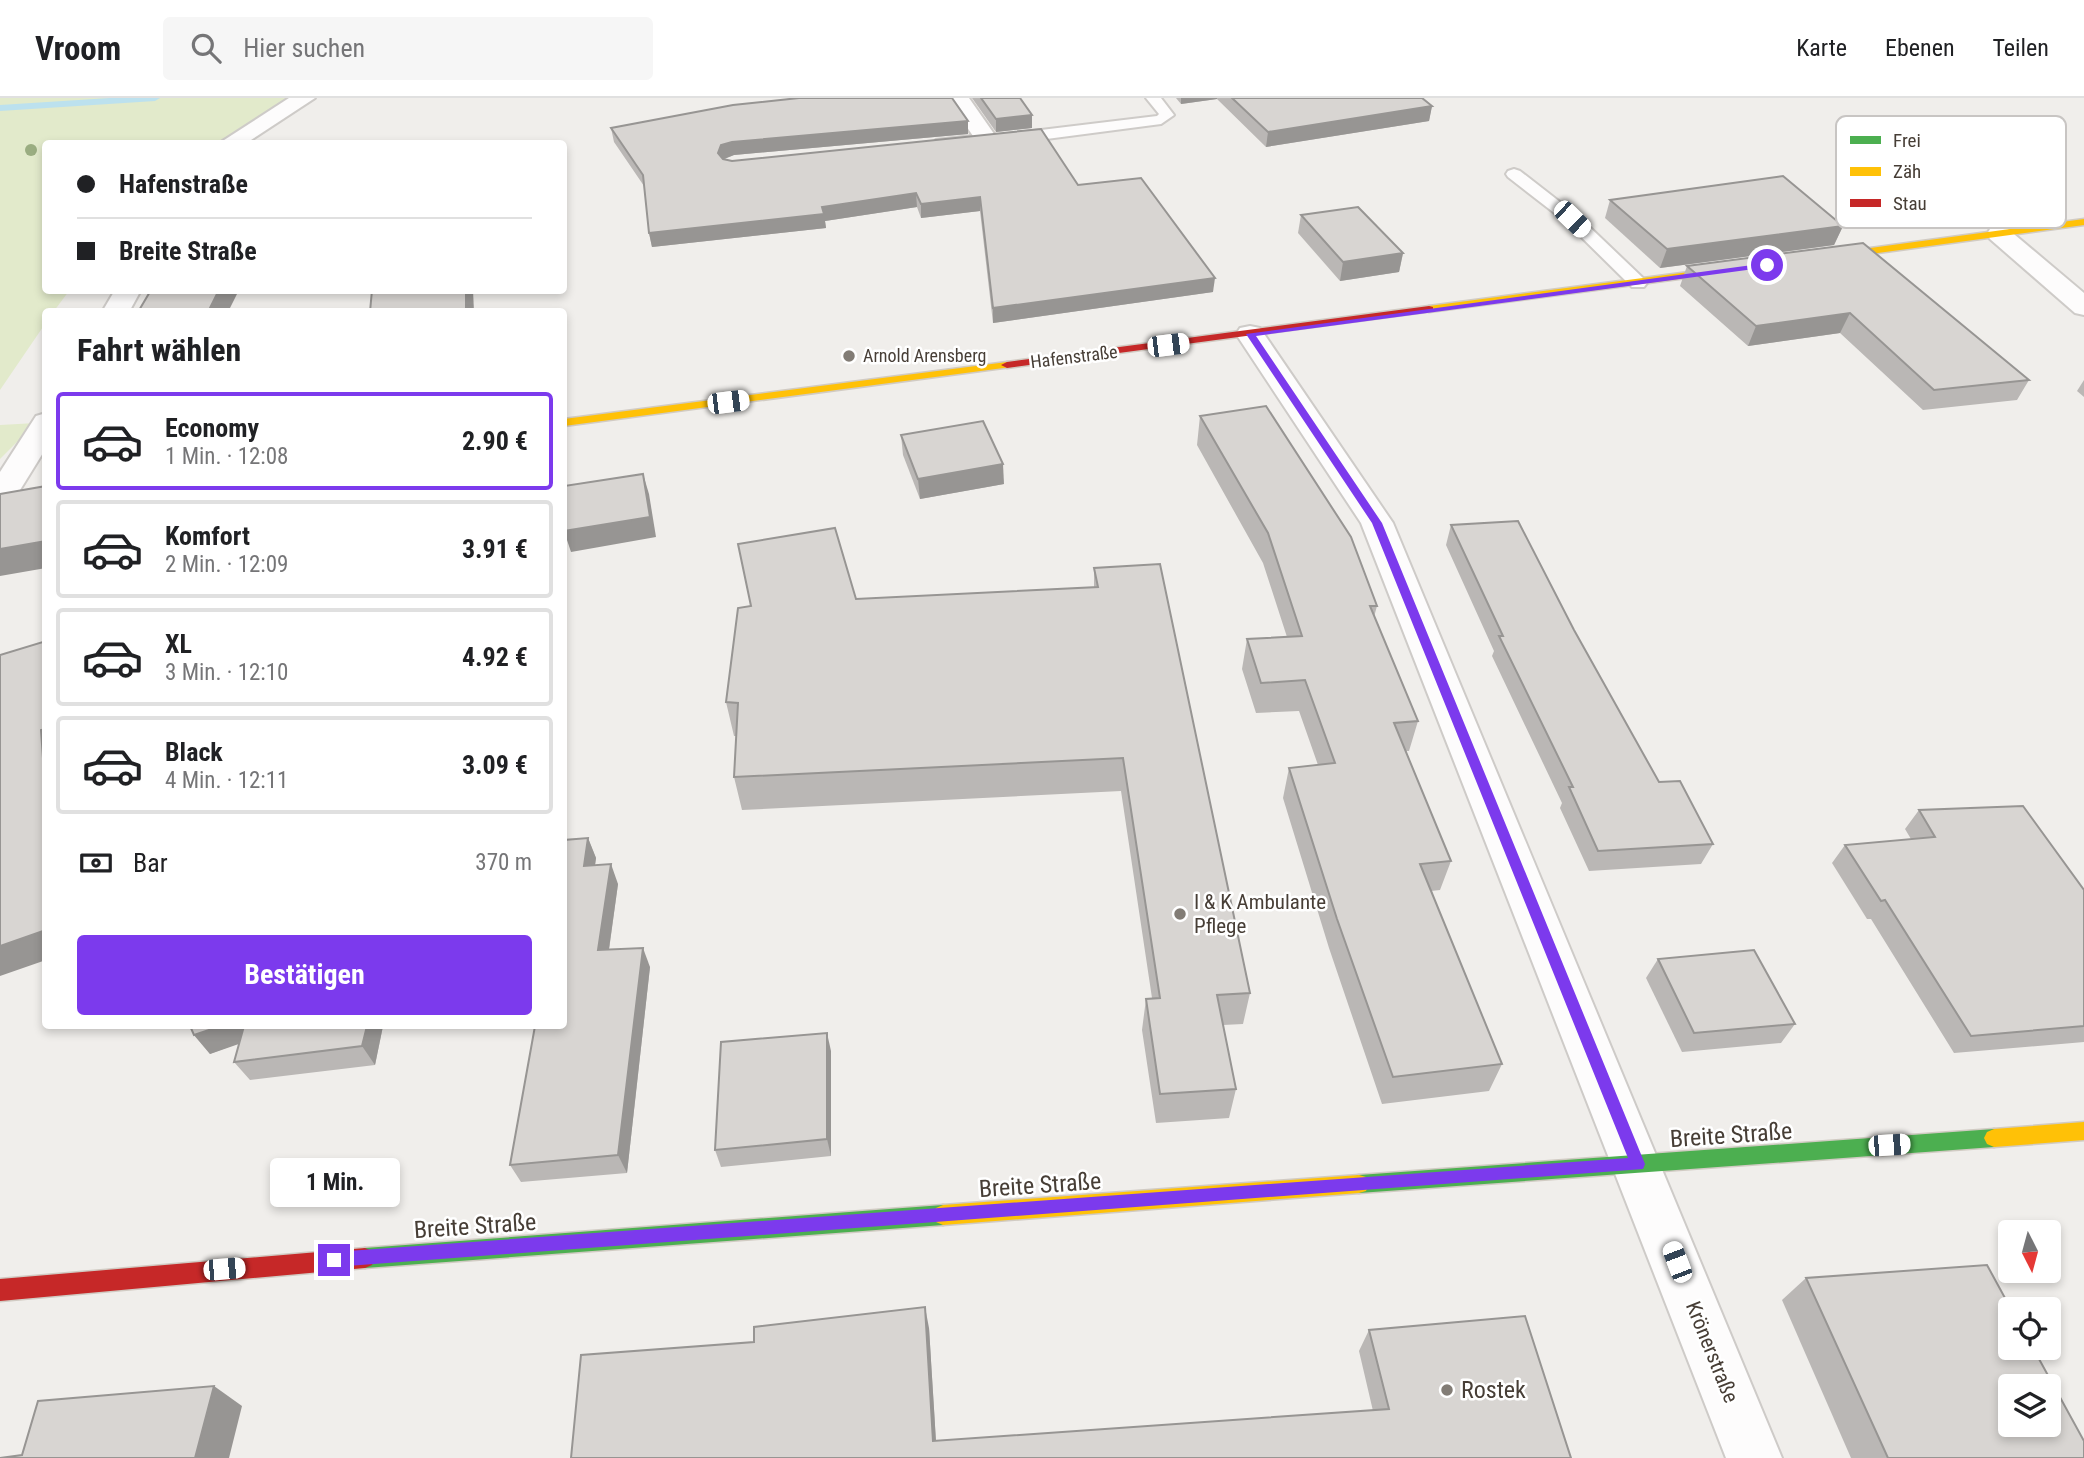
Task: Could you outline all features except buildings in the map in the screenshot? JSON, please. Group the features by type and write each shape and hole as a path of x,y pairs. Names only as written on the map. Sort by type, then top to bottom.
{"street":[{"path":"236,140 304,98"},
{"path":"921,148 988,141 958,98"},
{"path":"2066,225 2084,222"},
{"path":"1798,261 2041,228"},
{"path":"1998,234 2084,307"},
{"name":"Hafenstraße","path":"567,423 1758,266"},
{"name":"Krönerstraße","path":"1250,334 1377,523 1638,1164 1754,1458"},
{"path":"0,497 42,429"},
{"path":"0,497 34,492"},
{"name":"Breite Straße","path":"0,1290 417,1253 2084,1131"}],"lane":[{"path":"988,141 1161,120 1167,115 1153,98"},
{"path":"1514,174 1572,219 1638,283"}],"green space":[{"path":"0,98 290,98 225,140 42,140 42,294 67,294 56,308 42,308 42,328 0,390"},
{"path":"36,423 0,459 0,425"}],"waterway":[{"path":"0,108 155,98"}],"traffic: fast":[{"path":"1359,1184 1994,1138"},
{"path":"365,1258 943,1215"}],"traffic: slow":[{"path":"2066,224 2084,222"},
{"path":"1819,258 2040,228"},
{"path":"1429,309 1735,269"},
{"path":"567,423 1007,365"},
{"path":"1994,1138 2084,1131"},
{"path":"943,1215 1359,1184"}],"traffic: jam":[{"path":"1007,365 1429,309"},
{"path":"0,1290 365,1258"}],"place":[{"name":"Arnold Arensberg","path":"849,356"},
{"name":"I & K Ambulante Pflege","path":"1180,914"},
{"name":"Rostek","path":"1447,1390"}],"route":[{"path":"334,1260 1638,1164 1377,523 1250,334 1767,265"}]}
